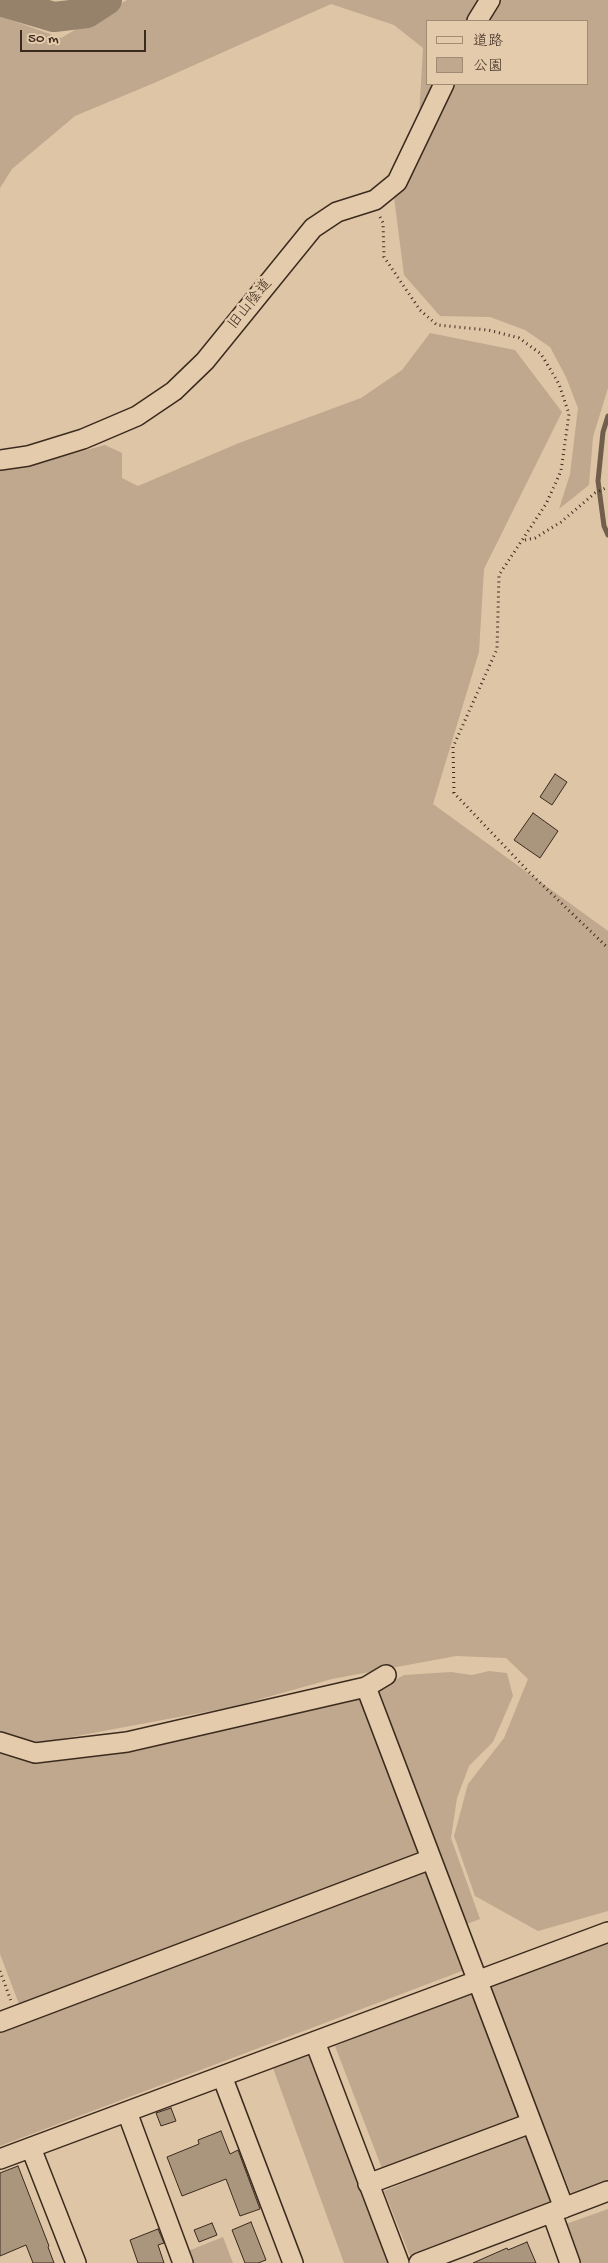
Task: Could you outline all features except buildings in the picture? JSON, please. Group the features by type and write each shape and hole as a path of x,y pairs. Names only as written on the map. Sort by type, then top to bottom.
{"street":[{"path":"478,20 490,0"},
{"name":"旧山陰道","path":"0,460 28,456 83,439 137,416 174,390 205,361 313,228 337,212 375,200 397,182 444,85"},
{"path":"0,1742 35,1753 127,1742 366,1686 386,1675"},
{"path":"366,1686 532,2123 558,2210 570,2263"},
{"path":"8,2019 431,1859"},
{"path":"0,2159 608,1932"},
{"path":"314,2042 398,2263"},
{"path":"222,2076 293,2263"},
{"path":"127,2112 183,2263"},
{"path":"368,2184 532,2123"},
{"path":"31,2148 76,2263"},
{"path":"419,2263 460,2256 558,2210 608,2191"}],"path":[{"path":"375,200 383,223 384,257 420,310 437,326 488,330 519,338 541,354 559,384 568,414 562,471 546,504 524,540 499,575 497,649 453,747 454,793 529,872 608,948"},
{"path":"524,540 535,538 560,522 594,493 608,487"},
{"path":"0,1972 8,2019"}],"green space":[{"path":"127,0 608,0 608,388 593,437 589,485 559,509 570,474 578,408 566,377 550,347 525,330 490,317 440,316 404,275 394,197 417,153 423,48 394,25 331,4 75,116 12,169 0,188 0,16 61,38"},
{"path":"430,333 515,350 562,412 484,569 479,652 433,804 608,931 608,1911 538,1931 475,1896 454,1836 468,1784 504,1738 528,1679 506,1658 456,1656 332,1679 232,1707 34,1744 0,1736 0,471 27,466 105,445 122,453 122,478 138,486 239,443 361,398 402,370"},
{"path":"489,1671 507,1673 513,1696 493,1742 469,1766 457,1798 451,1838 480,1919 464,1925 379,1689 404,1675 451,1672 472,1675"},
{"path":"360,1695 418,1854 19,2004 0,1954 0,1752 33,1764 137,1751"},
{"path":"425,1871 462,1971 0,2146 0,2031"},
{"path":"608,1941 608,2182 572,2196 489,1985"},
{"path":"475,1992 523,2116 383,2171 335,2046"},
{"path":"311,2053 388,2263 344,2263 273,2068"},
{"path":"526,2133 552,2201 410,2256 384,2191"},
{"path":"608,2209 608,2263 581,2263 566,2224"},
{"path":"223,2237 233,2263 192,2263 188,2251"}],"waterway":[{"path":"0,1 54,17 87,13 107,0"},
{"path":"608,416 603,432 598,481 604,526 608,535"}]}
